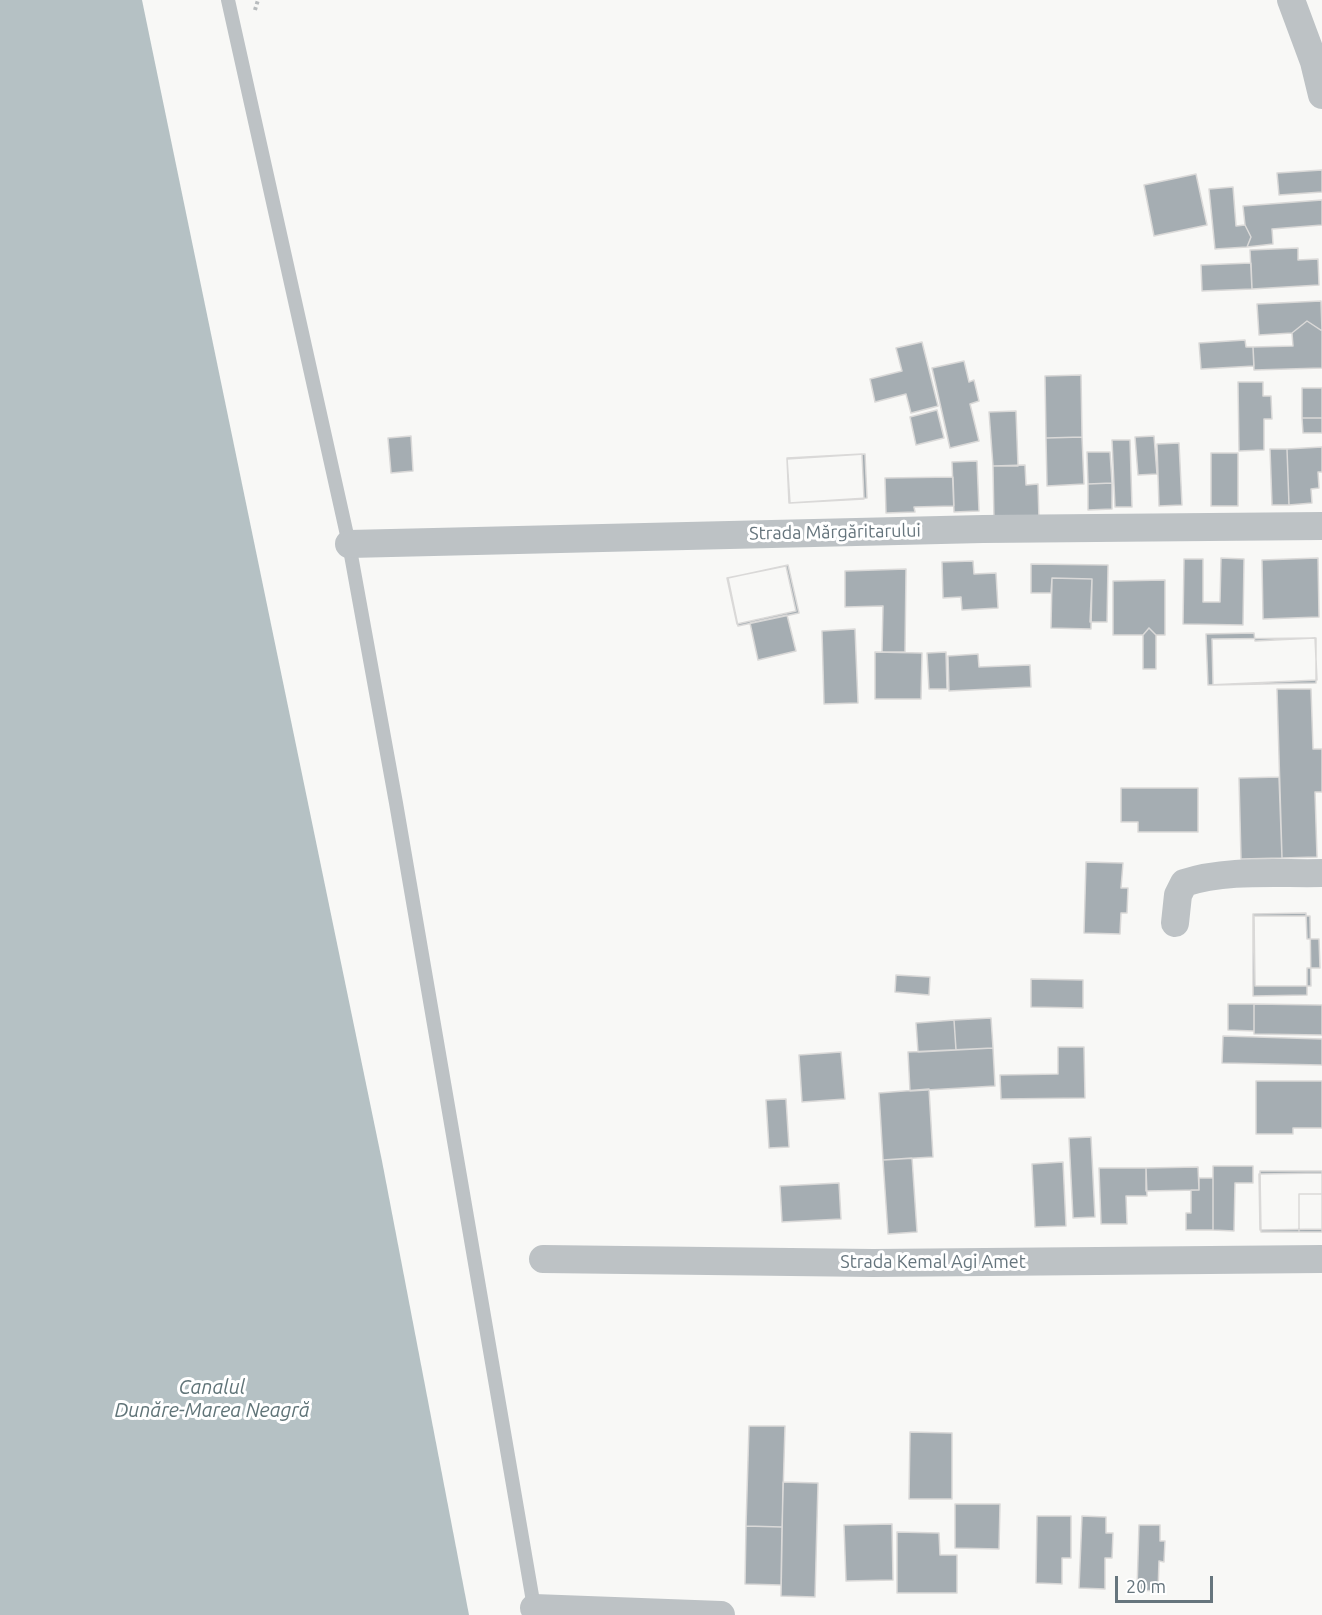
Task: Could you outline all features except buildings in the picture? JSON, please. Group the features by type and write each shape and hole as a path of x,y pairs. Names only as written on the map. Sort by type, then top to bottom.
{"street":[{"path":"1291,0 1314,62 1322,95"},
{"name":"Strada Mărgăritarului","path":"349,544 982,529 1322,526"},
{"path":"1176,922 1178,895 1184,883 1199,878 1223,875 1322,873"},
{"name":"Strada Kemal Agi Amet","path":"543,1259 873,1263 1322,1259"},
{"path":"535,1612 721,1615"}],"lane":[{"path":"228,0 349,544 398,814 535,1612"}],"water":[{"name":"Canalul Dunăre-Marea Neagră","path":"0,0 142,0 382,1161 469,1615 0,1615"}]}
